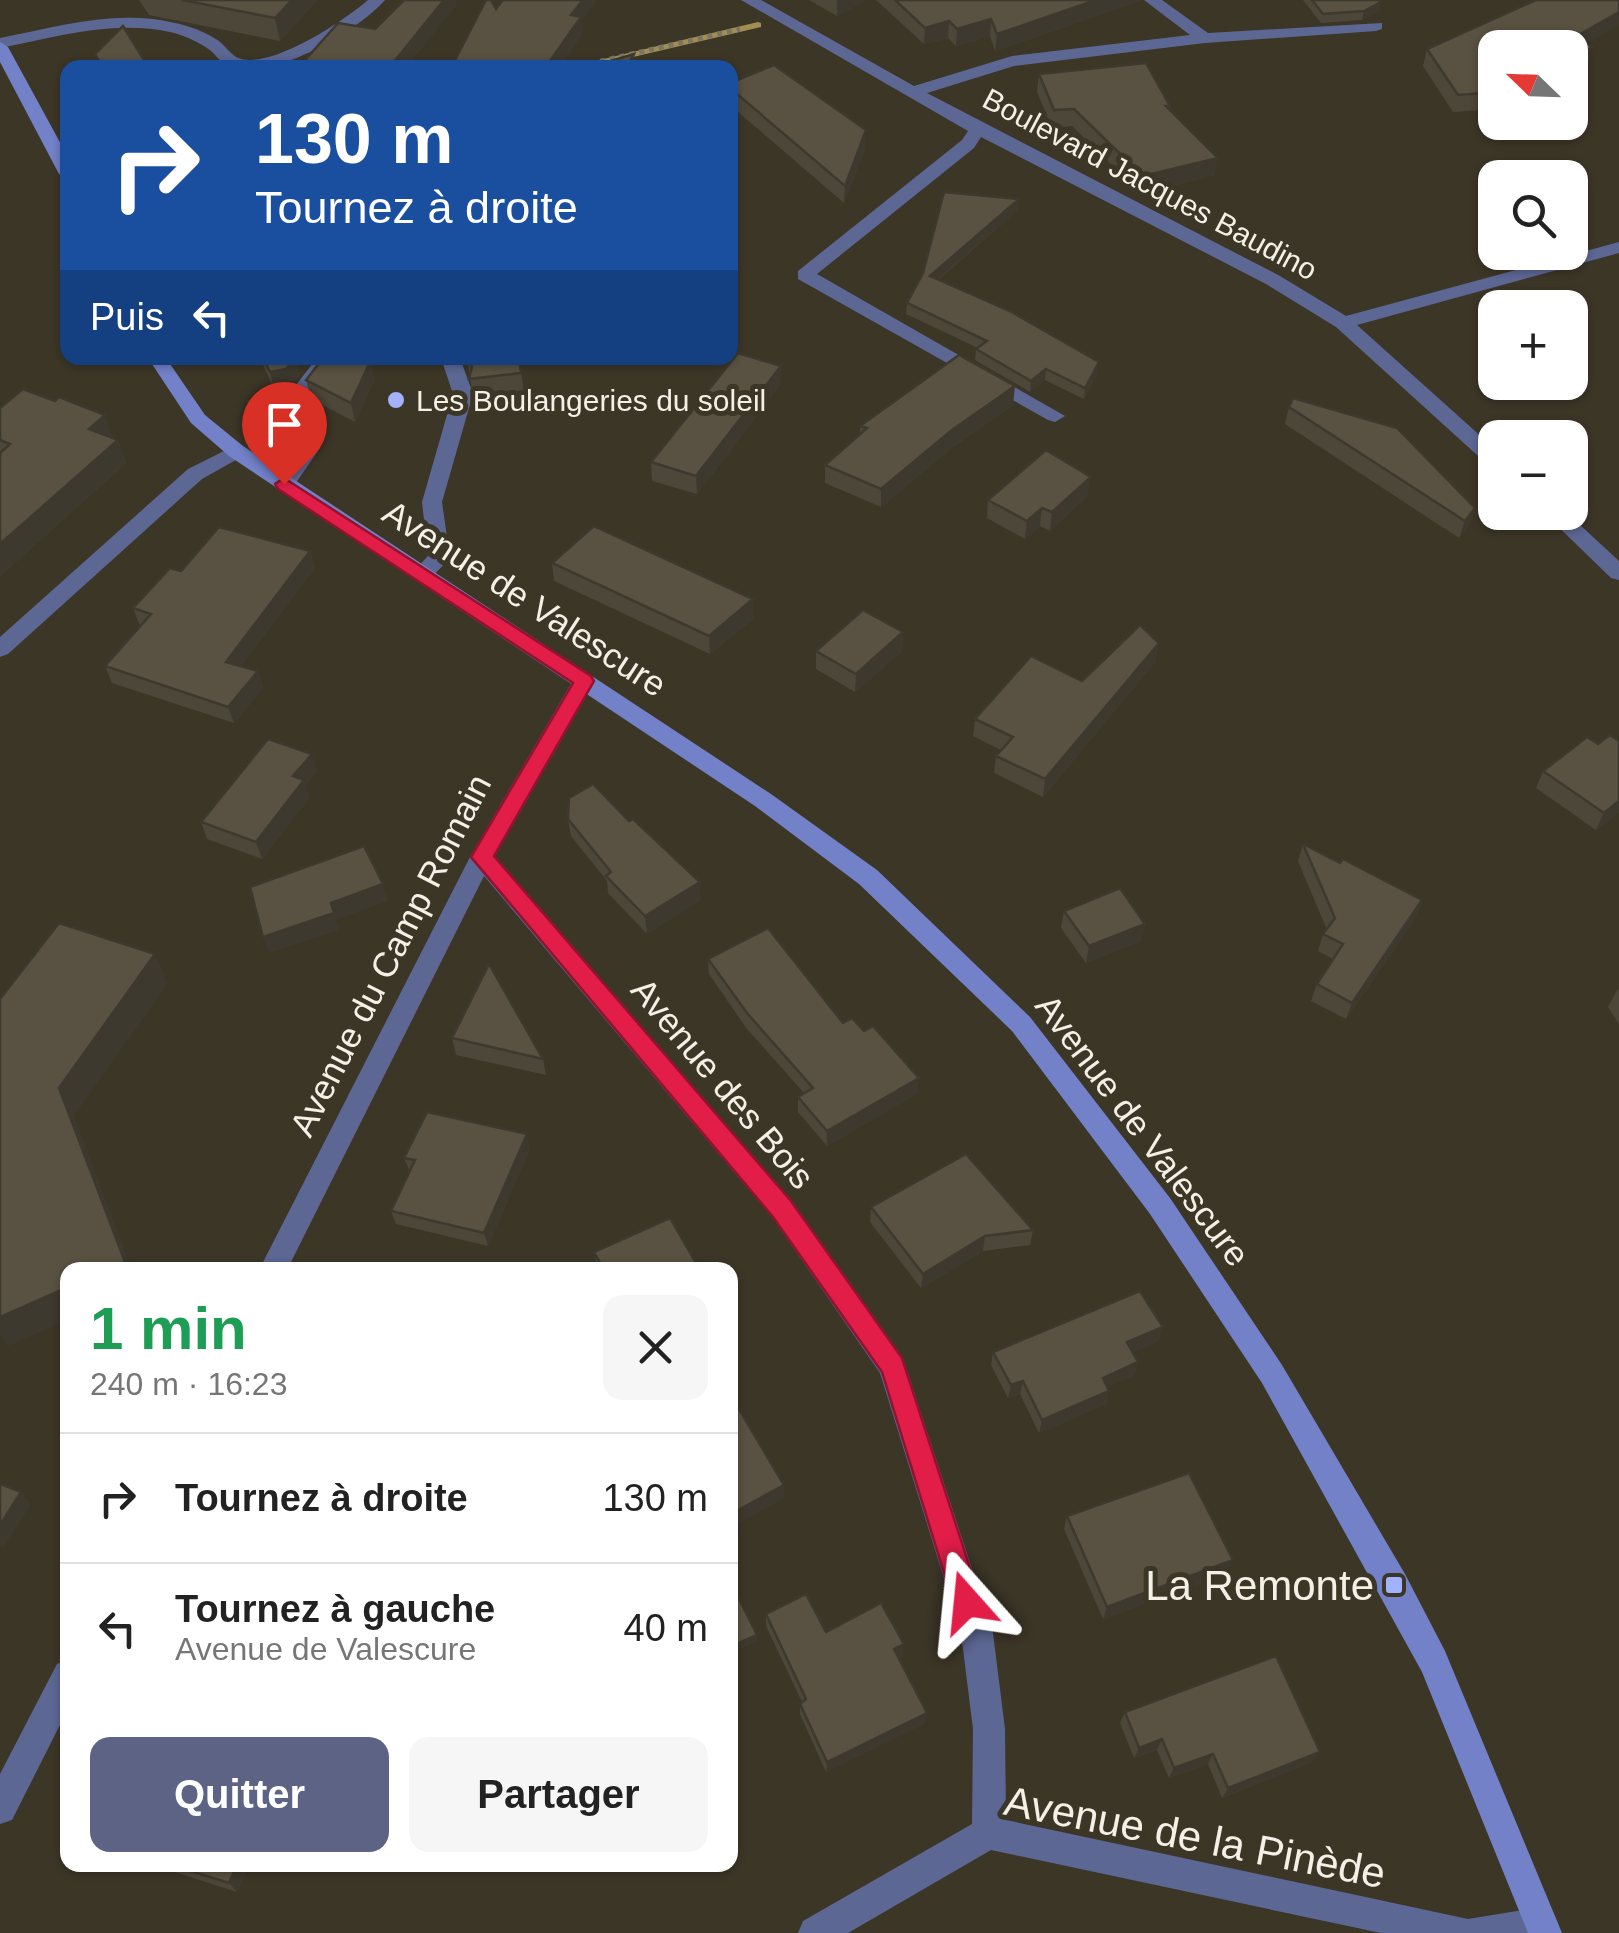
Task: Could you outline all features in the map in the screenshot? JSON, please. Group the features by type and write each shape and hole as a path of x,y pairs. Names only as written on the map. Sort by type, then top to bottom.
{"main road":[{"path":"0,45 60,159"},
{"name":"Avenue de Valescure","path":"162,365 198,419 236,451 584,681 868,877 1033,1039 1160,1206 1262,1359 1394,1585 1434,1662 1543,1929"}],"street":[{"path":"267,60 315,43 377,0"},
{"name":"Boulevard Jacques Baudino","path":"749,0 978,129 1273,280 1343,323 1478,445"},
{"path":"1152,0 1205,38"},
{"path":"0,45 86,26 132,24 174,28 214,44 232,60"},
{"path":"916,92 1012,60 1205,38 1376,26"},
{"path":"978,129 968,144 805,275 1055,416"},
{"path":"1343,323 1619,247"},
{"path":"284,484 310,448 288,422 292,403 322,365"},
{"path":"422,574 439,558 432,502 463,394 453,365"},
{"path":"0,648 195,474 236,451"},
{"path":"1572,530 1619,573"},
{"name":"Avenue du Camp Romain","path":"277,1262 482,857 584,681"},
{"name":"Avenue des Bois","path":"482,857 782,1209 893,1367 977,1632 989,1729 988,1833"},
{"path":"0,1808 60,1690"},
{"name":"Avenue de la Pinède","path":"815,1933 855,1922 988,1833 1461,1933"},
{"path":"1474,1933 1543,1929"}],"path":[{"path":"605,60 782,18"}],"building":[{"path":"182,0 292,0 275,18"},
{"path":"404,0 444,0 395,60 305,60 338,23 375,29"},
{"path":"486,0 491,0 496,9 503,0 583,0 571,15 581,17 551,60 455,60"},
{"path":"895,0 1096,0 997,34 991,19 957,29 949,21 925,28"},
{"path":"1312,0 1381,2 1364,11 1323,14"},
{"path":"1536,0 1619,0 1619,12 1587,30 1478,30 1478,93 1458,95 1427,49"},
{"path":"123,26 144,60 98,60 95,54"},
{"path":"1146,63 1170,106 1166,106 1218,158 1143,176 1074,109 1054,110 1039,74"},
{"path":"774,65 866,130 845,186 738,95 738,80"},
{"path":"944,192 1019,199 930,276 1010,311 1099,362 1085,388 1046,369 1031,381 976,349 987,341 907,303 923,273"},
{"path":"738,353 781,366 696,476 651,462 728,365 738,365"},
{"path":"959,355 1015,386 952,430 881,489 825,465 867,428 860,426"},
{"path":"266,365 289,365 286,369 270,372"},
{"path":"318,365 369,365 351,403 306,380"},
{"path":"520,365 521,373 469,379 472,366"},
{"path":"23,389 55,401 59,397 105,415 89,429 118,440 0,544 0,453 10,444 0,440 0,408"},
{"path":"1293,398 1397,428 1475,508 1465,521 1289,407"},
{"path":"1046,450 1091,477 1052,512 1042,508 1027,521 988,500"},
{"path":"594,526 753,599 709,636 552,563"},
{"path":"219,527 310,551 226,662 258,671 228,707 105,666 151,614 133,608 170,568 181,571"},
{"path":"863,610 903,632 856,674 816,651"},
{"path":"1140,625 1159,643 1045,779 996,756 1013,737 975,719 1031,656 1082,681"},
{"path":"1610,735 1619,741 1619,801 1604,813 1543,771 1587,737 1598,744"},
{"path":"268,739 312,754 293,776 304,780 256,842 201,822"},
{"path":"593,784 700,882 645,916 606,876 611,872 568,819 569,798"},
{"path":"1303,844 1340,863 1343,859 1422,900 1352,1003 1317,984 1343,944 1323,934 1335,918"},
{"path":"364,846 383,884 331,903 334,913 263,937 250,887"},
{"path":"1120,888 1145,924 1089,946 1064,911"},
{"path":"59,923 155,954 59,1088 125,1262 60,1262 60,1291 0,1317 0,999"},
{"path":"768,928 843,1023 852,1018 864,1031 873,1026 919,1078 827,1131 798,1097 813,1088 747,1013 708,959"},
{"path":"489,964 543,1059 452,1038"},
{"path":"427,1112 527,1134 484,1233 391,1211 415,1160 404,1158"},
{"path":"966,1154 1033,1230 985,1236 923,1274 871,1207"},
{"path":"670,1218 695,1262 600,1262 594,1252"},
{"path":"1140,1291 1163,1327 1127,1342 1138,1362 1103,1378 1109,1391 1042,1420 1023,1381 1011,1385 993,1352"},
{"path":"738,1407 784,1485 738,1510"},
{"path":"1189,1473 1233,1560 1107,1607 1067,1516"},
{"path":"0,1484 21,1492 0,1525"},
{"path":"806,1594 826,1632 881,1603 904,1644 894,1649 927,1713 827,1762 800,1704 806,1699 766,1614"},
{"path":"738,1597 757,1635 738,1643"},
{"path":"1276,1656 1320,1752 1228,1788 1213,1754 1174,1768 1162,1739 1139,1748 1125,1712"},
{"path":"194,1872 234,1872 229,1883"}],"waterway":[{"path":"606,60 758,25"}],"place":[{"name":"Les Boulangeries du soleil","path":"396,400"},
{"name":"La Remonte","path":"1394,1585"}],"route":[{"path":"284,484 584,681 482,857 782,1209 893,1367 967,1602"}]}
